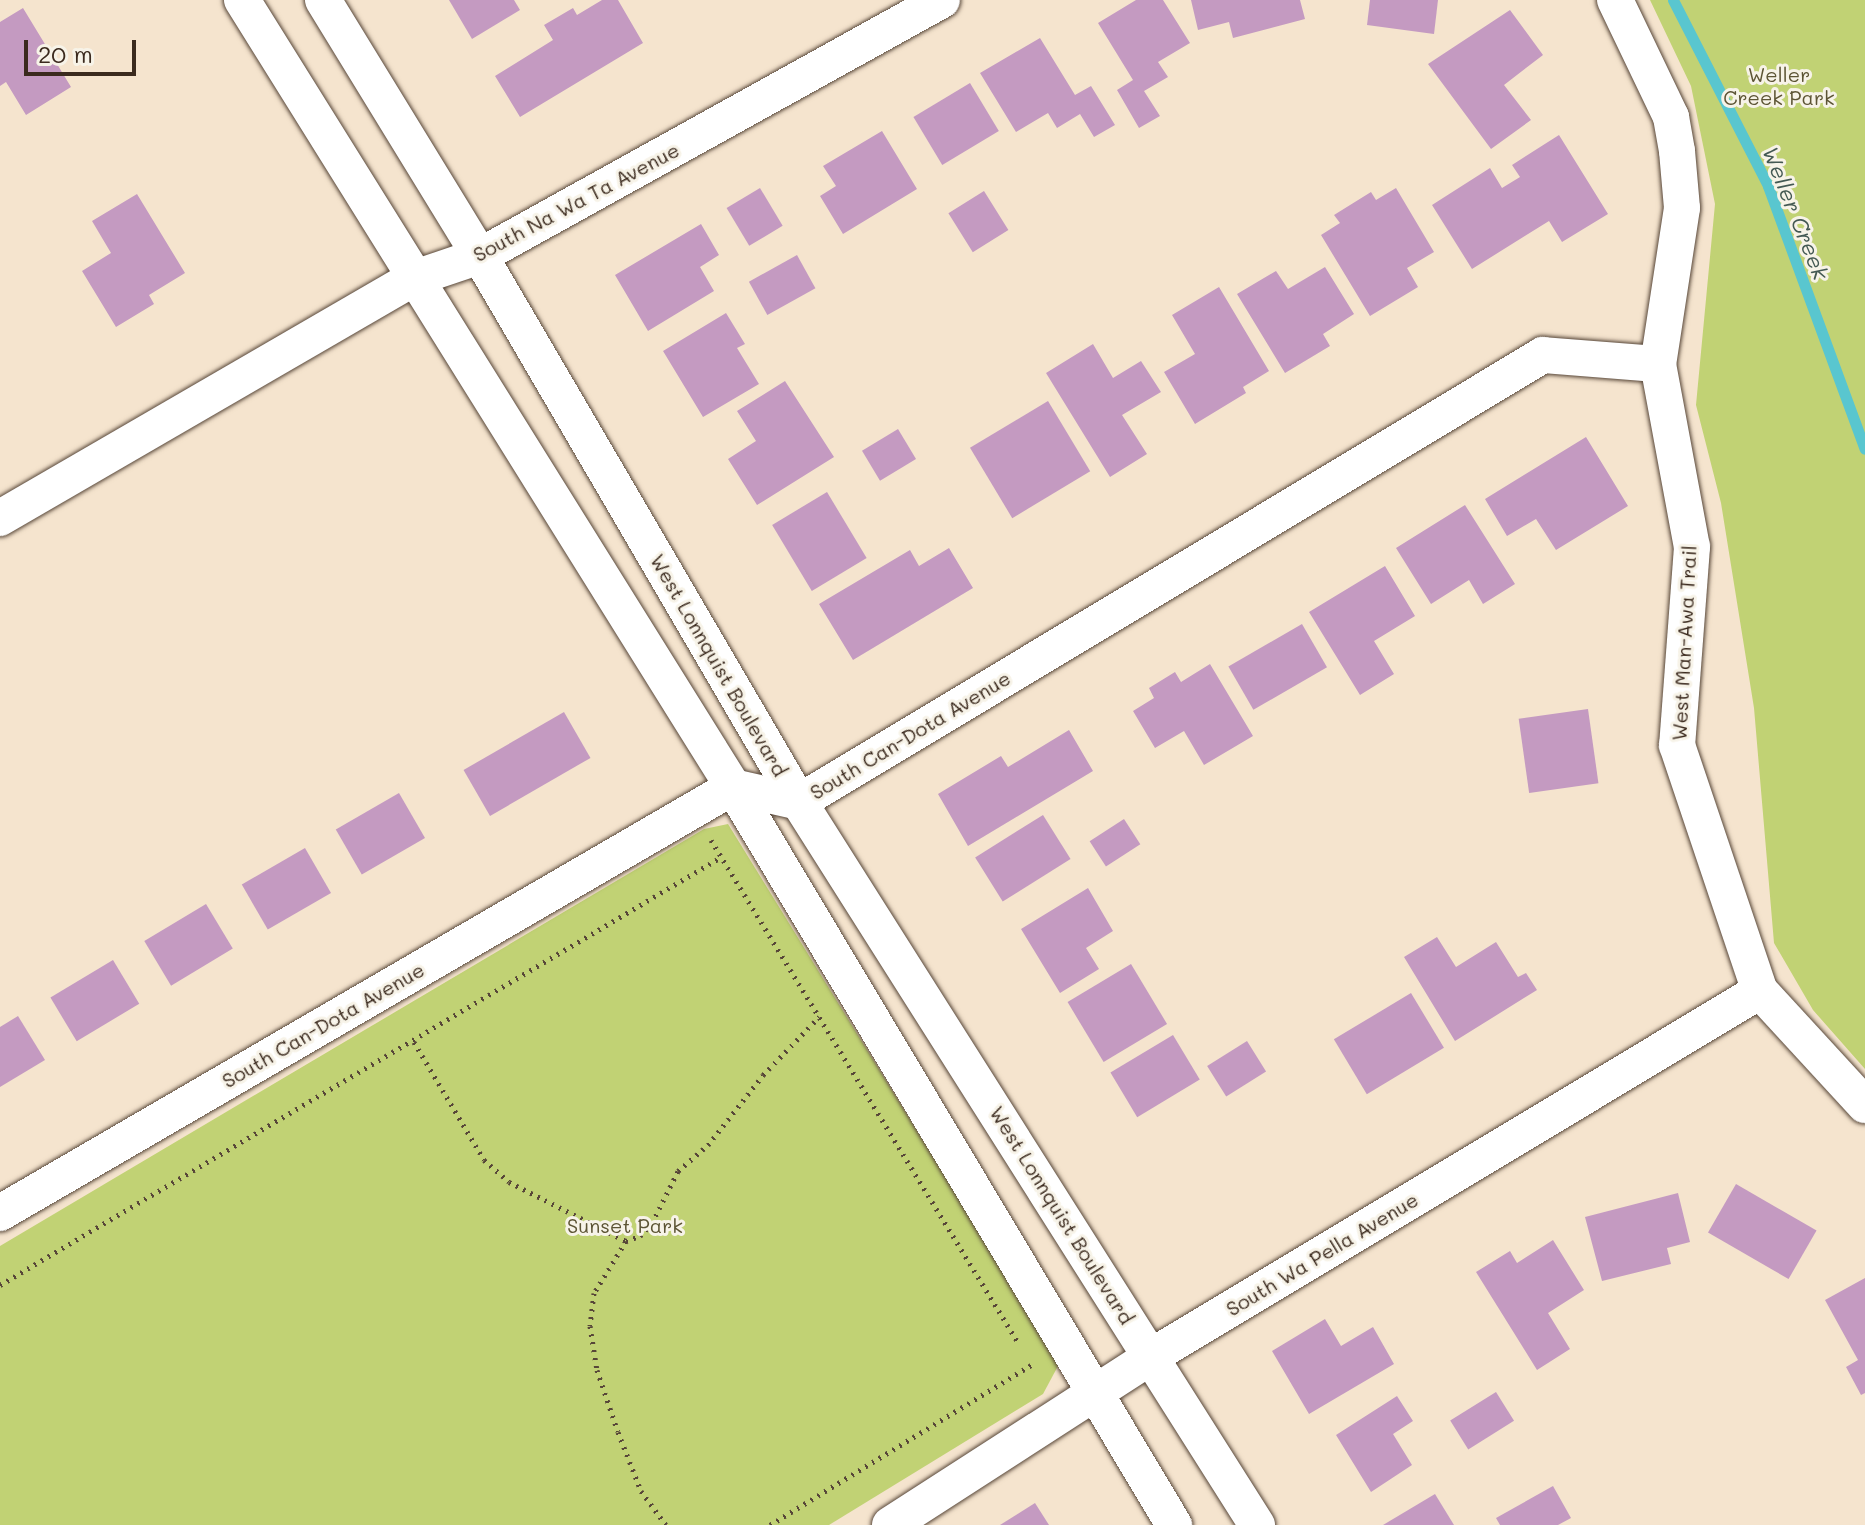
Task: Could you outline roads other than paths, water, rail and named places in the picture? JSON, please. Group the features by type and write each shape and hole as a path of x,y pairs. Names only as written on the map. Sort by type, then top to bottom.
{"street":[{"path":"242,0 412,279 733,787 1174,1525"},
{"name":"West Lonnquist Boulevard","path":"323,0 480,256 799,802 1257,1525"},
{"name":"South Na Wa Ta Avenue","path":"0,518 412,279 480,256 942,0"},
{"name":"West Man-Awa Trail","path":"1615,0 1671,117 1682,208 1658,364 1692,547 1677,745 1760,991 1865,1105"},
{"name":"South Can-Dota Avenue","path":"0,1213 733,787 799,802 1543,355 1658,364"},
{"name":"South Wa Pella Avenue","path":"890,1525 1152,1356 1760,991"}],"waterway":[{"name":"Weller Creek","path":"1673,0 1768,186 1865,449"}],"park label":[{"name":"Weller Creek Park","path":"1779,86"},
{"name":"Sunset Park","path":"625,1225"}]}
